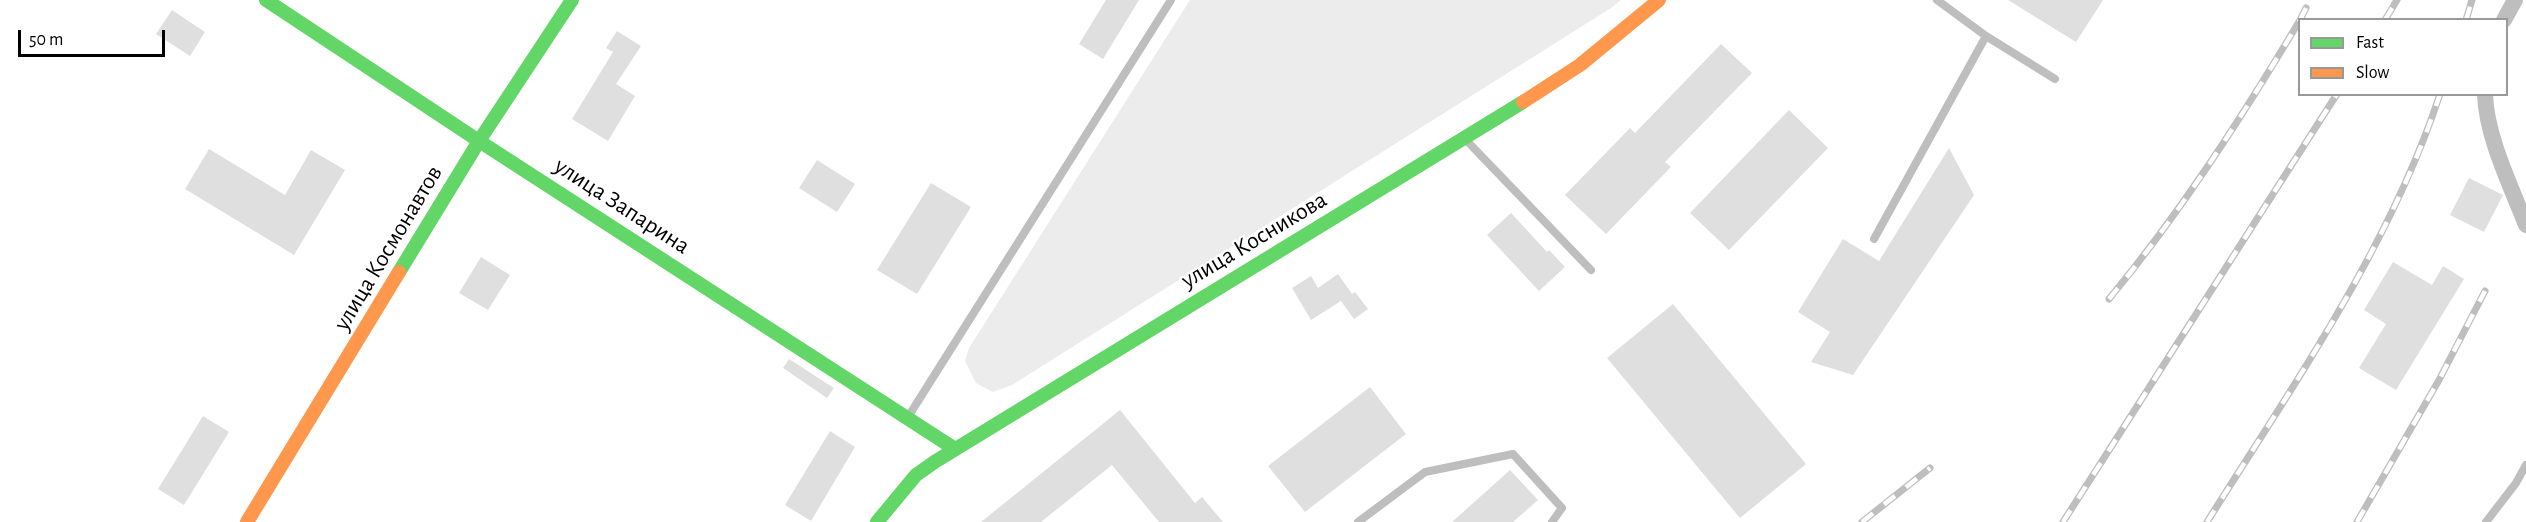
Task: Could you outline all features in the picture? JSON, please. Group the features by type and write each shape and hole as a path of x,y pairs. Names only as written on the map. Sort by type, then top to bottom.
{"street":[{"name":"улица Запарина","path":"266,0 479,141 955,449"},
{"name":"улица Космонавтов","path":"247,522 479,141 572,0"},
{"name":"улица Косникова","path":"877,522 916,475 1580,65 1659,0"},
{"path":"2505,18 2515,0"},
{"path":"2485,96 2496,144 2526,225"}],"lane":[{"path":"908,417 1171,0"},
{"path":"1937,0 1986,36 2055,79"},
{"path":"1874,239 1986,36"},
{"path":"1464,138 1591,270"},
{"path":"1358,522 1425,472 1513,454 1562,508 1552,522"},
{"path":"2486,522 2516,483 2526,465"}],"shaded area":[{"path":"1190,0 1621,0 1012,385 993,392 976,383 965,361 969,348"}],"building":[{"path":"1106,0 1139,0 1103,59 1079,44"},
{"path":"2008,0 2103,0 2076,42"},
{"path":"172,10 205,32 190,56 156,34"},
{"path":"617,31 641,46 616,84 635,96 608,141 572,119 613,52 606,48"},
{"path":"1721,44 1752,73 1665,162 1671,167 1606,234 1565,195 1630,128 1635,133"},
{"path":"1789,110 1828,148 1729,250 1690,213"},
{"path":"1949,148 1974,195 1853,375 1811,362 1830,332 1798,312 1843,239 1879,261"},
{"path":"209,149 285,195 311,150 345,170 294,255 185,189"},
{"path":"817,160 855,184 837,212 799,188"},
{"path":"2469,178 2503,195 2484,232 2450,215"},
{"path":"931,183 971,207 917,294 877,270"},
{"path":"1511,213 1547,252 1549,250 1565,267 1539,291 1487,235"},
{"path":"481,257 510,275 488,310 459,293"},
{"path":"2393,262 2432,285 2443,266 2464,279 2396,390 2359,368 2386,324 2364,310"},
{"path":"1338,274 1352,294 1355,292 1368,309 1354,319 1341,301 1311,320 1292,288 1311,276 1318,288"},
{"path":"1673,304 1806,464 1740,518 1607,358"},
{"path":"789,359 834,388 827,398 783,368"},
{"path":"1370,387 1406,434 1305,512 1268,466"},
{"path":"1120,410 1195,503 1202,497 1223,522 1159,522 1112,465 1041,522 981,522"},
{"path":"203,416 229,432 184,505 158,489"},
{"path":"830,431 855,447 811,521 785,505"},
{"path":"1510,470 1538,500 1513,522 1452,522"}],"railway":[{"path":"2386,18 2397,0"},
{"path":"2467,18 2472,0"},
{"path":"2301,18 2306,8"},
{"path":"2109,299 2136,266 2210,163 2298,23"},
{"path":"2063,522 2336,96"},
{"path":"2207,522 2337,315 2367,261 2419,151 2439,96"},
{"path":"2357,522 2439,380 2485,291"},
{"path":"1862,522 1930,468"}],"traffic: fast":[{"path":"266,0 479,141 955,449"},
{"path":"399,272 479,141 572,0"},
{"path":"877,522 916,475 936,461 1523,102"}],"traffic: slow":[{"path":"1523,102 1580,65 1659,0"},
{"path":"247,522 399,272"}]}
